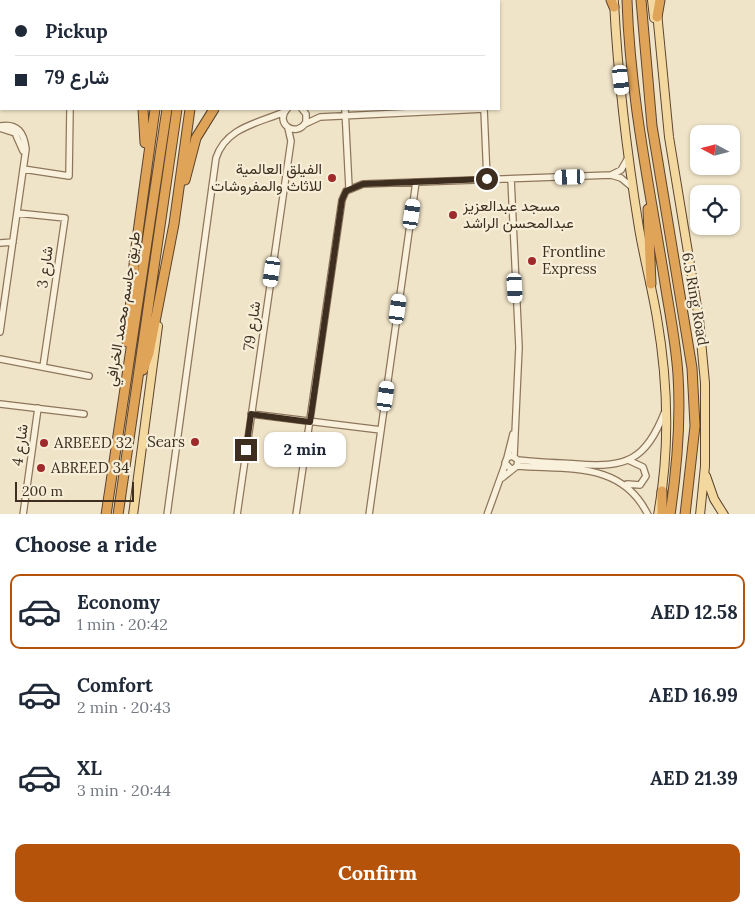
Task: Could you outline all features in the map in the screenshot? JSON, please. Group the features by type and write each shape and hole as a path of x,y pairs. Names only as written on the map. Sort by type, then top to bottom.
{"highway":[{"name":"6.5 Ring Road","path":"627,0 630,63 678,373 679,429 676,472 670,514"},
{"name":"6.5 Ring Road","path":"641,0 652,126 692,368 695,426 686,513"},
{"path":"657,17 660,0"},
{"path":"143,110 146,133 143,194"},
{"path":"124,388 143,194 155,110"},
{"name":"طريق جاسم محمد الخرافي","path":"104,514 138,309 167,110"},
{"name":"طريق جاسم محمد الخرافي","path":"118,514 177,110"},
{"path":"174,224 190,110"},
{"path":"136,392 149,353 174,224 196,138 213,110"},
{"path":"646,173 651,284"},
{"path":"662,491 662,514"}],"main road":[{"path":"654,0 669,137 702,341 706,393 704,466 700,514"},
{"path":"654,0 654,19 659,34"},
{"path":"614,2 628,156 657,319 666,409 662,491 658,514"},
{"path":"133,514 164,273"},
{"path":"704,466 711,491 724,514"}],"street":[{"path":"23,170 69,176 70,110"},
{"path":"167,514 216,158 223,144 246,126 286,110"},
{"name":"شارع 79","path":"237,514 291,141 286,126 286,110"},
{"path":"303,110 320,117"},
{"path":"302,126 306,116 303,110"},
{"path":"267,119 294,130 320,117 345,112 438,110"},
{"path":"484,110 487,179"},
{"path":"296,514 342,200 349,188 345,112"},
{"path":"0,127 13,126 23,134 25,158 0,332"},
{"name":"شارع 79","path":"291,141 302,126"},
{"path":"611,175 624,166 628,156"},
{"path":"349,188 363,184 611,175 621,178 633,188"},
{"path":"487,514 502,478 513,432 519,347 511,179"},
{"path":"369,514 416,182"},
{"name":"شارع 3","path":"17,213 65,218 43,367"},
{"path":"0,243 13,242"},
{"path":"0,359 89,376"},
{"name":"شارع 4","path":"0,404 84,414"},
{"name":"شارع 4","path":"22,514 38,408"},
{"path":"516,461 611,466 628,460 648,444 658,431 666,409"},
{"path":"251,414 381,430"},
{"path":"502,478 516,461 513,432"},
{"path":"507,458 613,477 625,484 634,493 648,514"},
{"path":"625,484 640,485 646,476 642,467 628,460"},
{"path":"505,465 511,469"}],"place":[{"name":"الفيلق العالمية للاثاث والمفروشات","path":"332,178"},
{"name":"مسجد عبدالعزيز عبدالمحسن الراشد","path":"453,215"},
{"name":"Frontline Express","path":"532,261"},
{"name":"Sears","path":"195,442"},
{"name":"ARBEED 32","path":"44,443"},
{"name":"ABREED 34","path":"41,468"}],"route":[{"path":"246,450 251,414 310,422 342,200 346,191 349,188 363,184 487,179"}]}
